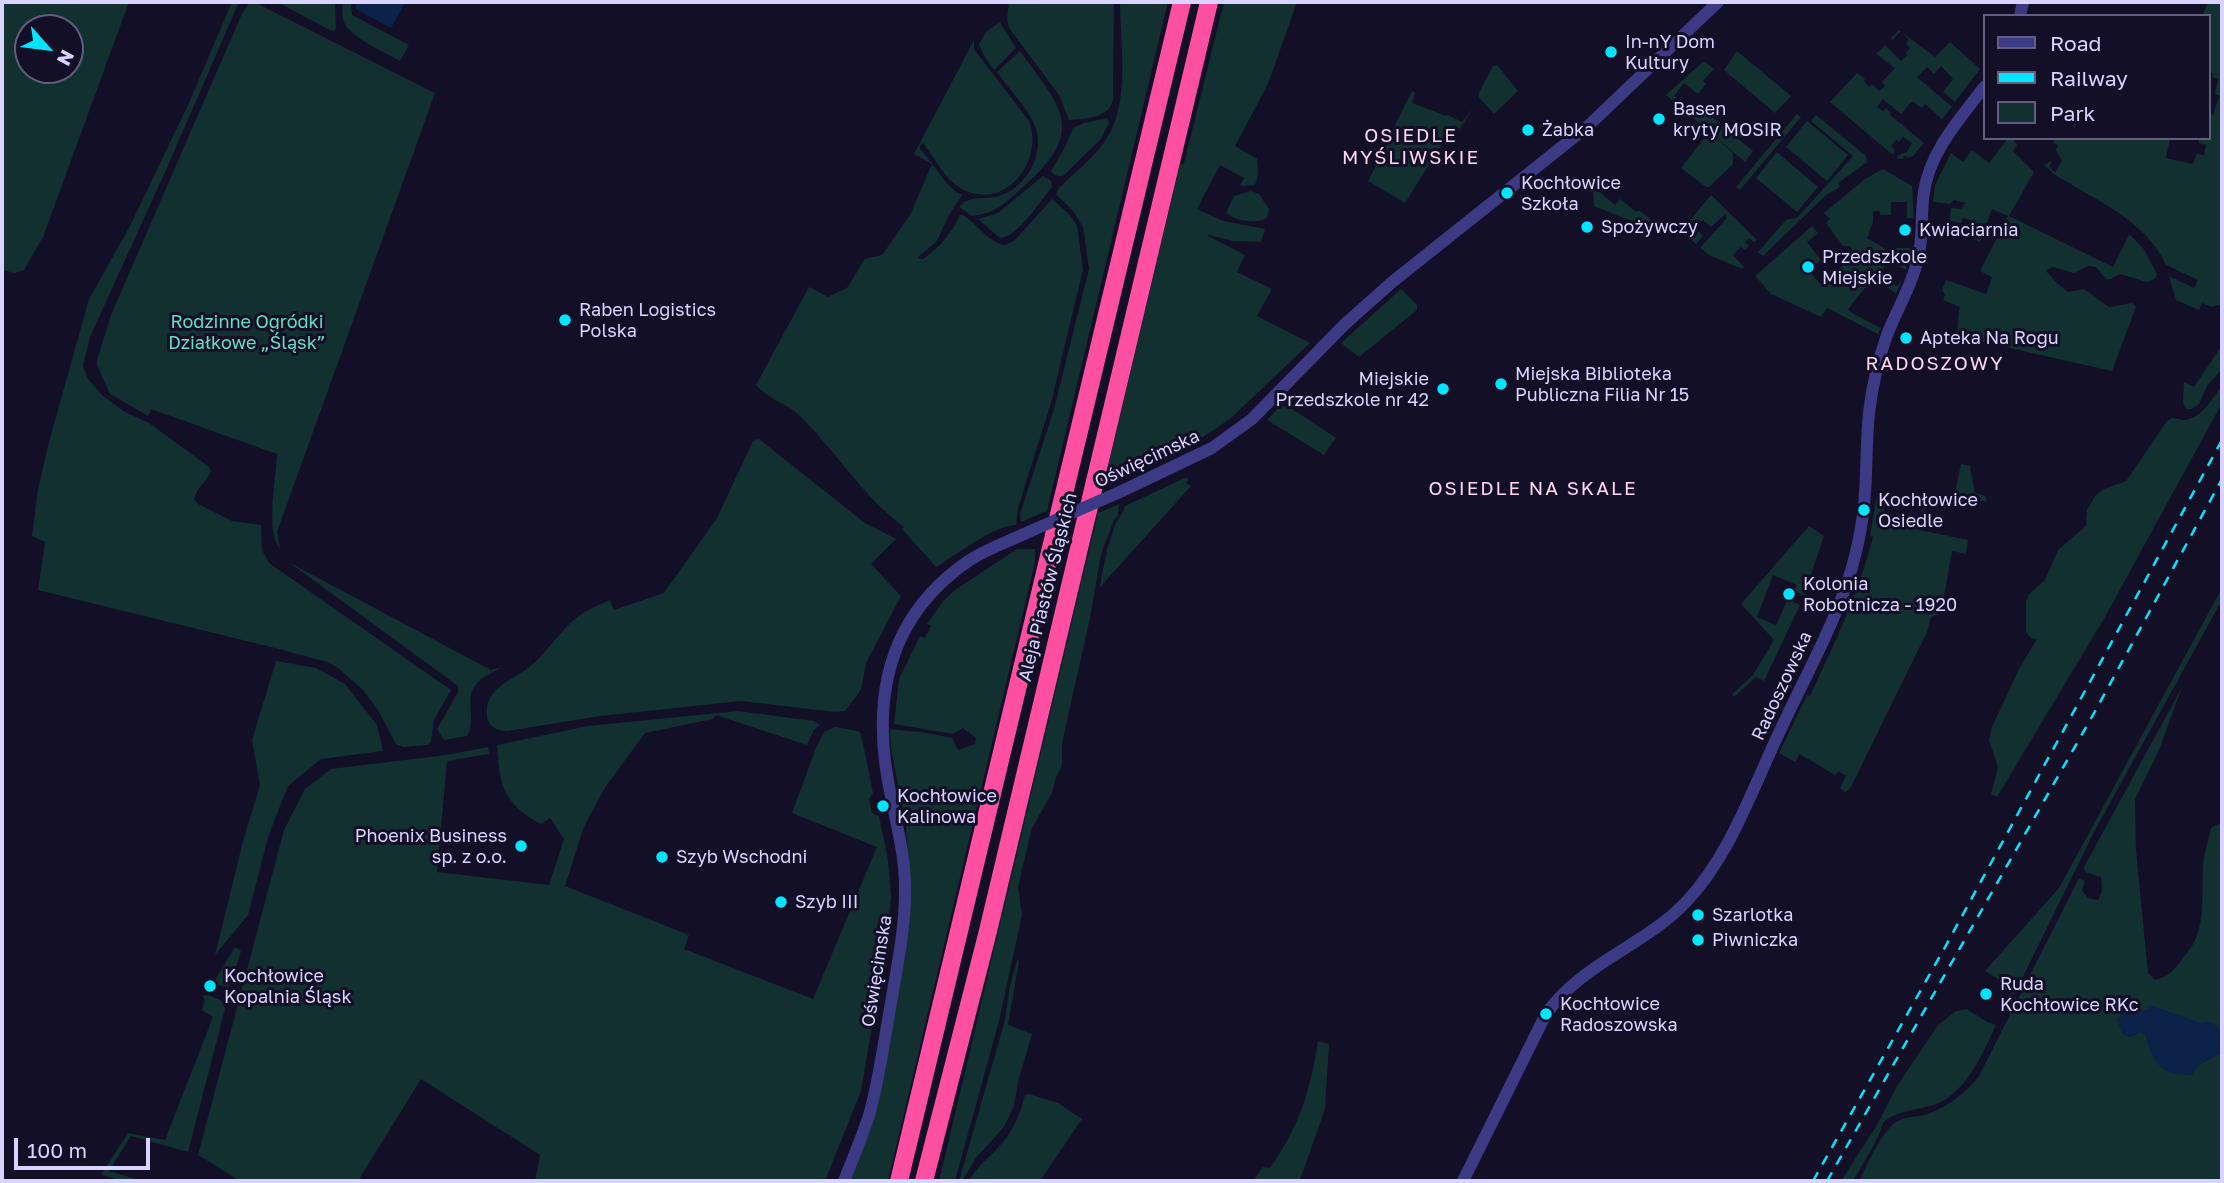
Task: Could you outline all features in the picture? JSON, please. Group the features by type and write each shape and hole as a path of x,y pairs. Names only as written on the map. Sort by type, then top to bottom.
{"highway":[{"name":"Aleja Piastów Śląskich","path":"899,1181 1182,2"},
{"name":"Aleja Piastów Śląskich","path":"924,1181 988,931 1209,2"}],"street":[{"name":"Oświęcimska","path":"844,1181 873,1098 904,923 902,851 885,761 882,725 884,696 892,656 903,630 920,605 969,561 1195,458 1247,424 1353,317 1578,135 1717,2"},
{"name":"Radoszowska","path":"1463,1181 1530,1045 1555,1002 1591,969 1661,924 1679,909 1709,875 1732,832 1835,613 1850,575 1864,510 1868,425 1874,383 1887,334 1920,254 1922,205 1927,177 1944,142 1982,90"}],"green space":[{"path":"2,2 129,2 43,237 24,270 15,273 2,270"},
{"path":"232,2 239,2 90,337 83,366 88,379 103,396 125,412 149,423 208,466 211,471 195,495 194,500 198,504 232,521 261,525 262,550 269,563 451,690 434,720 428,745 403,747 396,744 378,710 362,689 327,662 38,590 45,542 32,536 38,489 89,299 130,226 188,105"},
{"name":"Rodzinne Ogródki Działkowe „Śląsk”","path":"254,2 435,93 277,532 280,549 273,530 272,517 277,454 151,409 148,416 110,394 97,365 111,315 241,16 249,3"},
{"path":"277,2 335,2 336,28 334,31 330,30"},
{"path":"342,2 351,2 352,15 409,45 400,61 362,40 349,29 343,19"},
{"path":"1009,2 1114,2 1113,100 1107,111 1096,116 1069,120 1059,95 1009,28"},
{"path":"1120,2 1168,2 1047,511 1021,522 1020,514 1054,409 1089,269 1083,227 1073,211 1056,194 1100,148 1113,126 1121,92"},
{"path":"1224,2 1297,2 1268,84 1235,146 1257,159 1258,175 1255,185 1240,186 1244,178 1220,165 1197,209 1223,221 1265,229 1261,242 1233,241 1208,236 1245,255 1237,272 1272,289 1257,316 1310,343 1230,419 1203,437 1141,467 1134,475 1130,470 1125,470 1122,479 1103,487 1180,165 1184,163"},
{"path":"2208,2 2222,2 2222,307 2202,303 2199,310 2176,300 2169,276 2194,288 2198,280 2166,265 2146,235 2132,223 2044,165 2052,161 2049,167 2055,172 2062,161 2056,150 2058,145 2053,143 2054,140 2170,140 2166,158 2193,164 2197,154 2204,155 2206,145 2199,143 2199,140 2210,140 2210,114 2213,115 2219,96 2215,94 2218,79 2212,77 2213,73 2210,72 2210,14 2203,14"},
{"path":"1000,22 1016,48 994,70 979,44 986,32"},
{"path":"1902,32 1935,57 1950,42 1980,69 1955,102 1943,92 1953,79 1941,66 1934,74 1927,67 1917,77 1952,107 1942,119 1925,104 1922,108 1912,101 1901,114 1883,99 1877,107 1883,111 1886,108 1890,115 1924,143 1913,156 1903,156 1904,159 1897,158 1898,155 1907,152 1912,143 1903,137 1899,142 1896,140 1891,146 1895,150 1893,155 1830,102 1857,73 1865,79 1869,87 1872,84 1879,91 1885,86 1882,82 1895,68 1876,54 1885,45 1901,61 1910,48 1906,44 1909,40"},
{"path":"974,40 974,49 1029,121 1032,136 1027,165 1008,187 996,193 981,195 959,188 953,183 923,143 920,149 932,164 914,154"},
{"path":"1020,51 1057,105 1062,120 1062,135 1056,150 1043,167 1006,202 994,210 972,216 959,207 972,199 1009,192 1025,177 1036,158 1038,136 1032,119 997,72"},
{"path":"1737,51 1791,96 1775,113 1724,70"},
{"path":"1704,61 1714,69 1703,81 1706,84 1698,94 1684,83 1674,96 1697,115 1702,109 1753,151 1745,162 1666,95"},
{"path":"1497,65 1518,91 1494,114 1479,97 1479,93 1493,66"},
{"path":"1412,91 1415,93 1412,103 1462,122 1473,108 1460,129 1454,125 1405,203 1368,181 1384,150 1379,147 1382,142 1386,143"},
{"path":"1797,114 1801,117 1740,190 1736,187"},
{"path":"1816,115 1866,156 1867,162 1838,183 1840,187 1826,195 1763,256 1758,252 1786,220 1797,218 1853,156 1811,121"},
{"path":"1107,118 1109,123 1101,139 1063,176 1051,171 1073,128"},
{"path":"1807,121 1848,155 1827,181 1786,147"},
{"path":"1709,132 1733,153 1733,164 1706,187 1681,168"},
{"path":"2014,140 2017,145 2013,151 2034,172 2009,216 2113,267 2129,234 2143,248 2157,274 2155,279 2147,282 2120,274 2106,279 2096,267 2088,266 2074,273 2052,267 2046,271 2068,292 2084,289 2109,307 2132,303 2136,307 2112,371 1956,336 1960,307 1943,300 1945,295 1942,290 1946,280 1986,294 1992,277 1980,271 2008,216 1992,209 1980,242 1957,232 1958,226 1967,228 1970,220 1963,218 1961,223 1950,221 1951,208 1961,209 1966,203 1954,200 1950,204 1933,202 1935,185 1951,153 1963,162 1972,150 1989,163 2006,141"},
{"path":"1777,152 1818,187 1797,212 1756,178"},
{"path":"932,164 944,180 962,195 937,241 917,258 923,259 940,245 960,215 995,242 1006,245 1015,240 1052,199 1077,225 1083,270 1051,403 1018,508 1016,525 986,535 936,567 902,529 904,527 876,502 800,416 756,385 809,287 828,297 847,288 865,259 882,255 910,215"},
{"path":"1883,169 1912,186 1914,218 1907,218 1907,202 1891,202 1891,215 1880,215 1880,211 1873,211 1873,222 1867,238 1889,251 1890,248 1912,248 1906,270 1887,261 1880,274 1884,277 1883,280 1897,286 1903,278 1896,294 1874,277 1848,309 1881,328 1878,334 1827,308 1821,317 1771,294 1755,276 1812,226 1818,233 1807,242 1821,260 1809,270 1820,284 1856,255 1850,246 1843,246 1826,223 1830,219 1824,213 1865,179"},
{"path":"1043,176 1051,181 1052,187 1014,232 1000,238 978,219 998,213"},
{"path":"1596,189 1615,205 1620,199 1654,222 1648,228 1594,206 1593,192"},
{"path":"1251,191 1259,194 1269,209 1267,218 1246,221 1226,213 1234,196"},
{"path":"1711,195 1757,240 1754,242 1749,238 1745,242 1749,246 1745,250 1741,247 1733,255 1744,267 1742,269 1709,255 1700,248 1727,218 1725,214 1711,227 1703,220 1695,229 1703,236 1696,244 1681,231"},
{"path":"1401,289 1417,305 1417,310 1359,357 1341,343"},
{"path":"2222,345 2222,369 2207,386 2199,404 2192,409 2186,409 2183,402 2184,382 2194,387"},
{"path":"2222,385 2222,403 2105,617 1997,797 1991,794 1998,767 1989,740 1992,727 2019,669 2037,639 2031,638 2026,632 2026,601 2029,594 2045,580 2058,550 2086,526 2087,510 2095,496 2104,489 2126,481 2167,421 2172,418 2184,420 2196,416"},
{"path":"1281,405 1286,405 1336,438 1324,455 1267,420"},
{"path":"759,439 865,523 896,539 871,564 901,596 866,663 861,690 845,711 741,701 600,716 507,731 492,726 487,717 487,706 495,691 534,663 580,615 610,600 614,610 664,593 717,518 753,441"},
{"path":"1961,464 1970,466 1975,493 1986,496 1986,502 1956,497"},
{"path":"1187,477 1186,483 1191,486 1100,587 1110,541 1125,506"},
{"path":"1879,496 1896,499 1895,505 1885,503 1881,522 1968,540 1966,554 1952,551 1941,614 1931,617 1927,632 1850,789 1845,792 1840,788 1846,776 1838,771 1835,775 1800,754 1795,762 1779,753 1807,695 1810,696 1853,598 1873,537 1870,536 1876,499"},
{"path":"1119,504 1118,516 1101,554 1090,618 1062,743 1062,766 1052,793 1032,828 1018,886 1022,915 999,1021 955,1181 939,1181 1098,513"},
{"path":"1809,526 1824,536 1804,596 1794,591 1797,585 1773,575 1757,617 1776,625 1788,599 1800,605 1764,681 1756,677 1734,697 1732,694 1753,675 1774,640 1741,604"},
{"path":"1017,549 1035,549 1035,562 888,1181 849,1181 868,1132 910,887 906,826 891,749 890,729 952,738 958,750 975,744 976,738 963,728 953,734 894,724 899,679 920,636 925,638 931,626 927,624 944,600"},
{"path":"290,563 491,670 502,667 480,680 473,688 470,701 471,723 467,736 444,740 437,729 458,692 458,686"},
{"path":"2222,588 2222,600 2094,832 2014,995 2007,991 2007,985 1985,971 2059,888"},
{"path":"276,661 316,668 345,684 377,725 383,751 321,759 288,786 269,834 248,915 215,955 244,837 260,786 252,740"},
{"path":"2182,687 2159,750 2135,799 2136,850 2148,973 2155,980 2170,973 2198,934 2206,847 2211,828 2222,824 2222,1032 2150,1005 2148,1009 2117,1019 2123,1034 2129,1037 2141,1032 2146,1035 2155,1059 2173,1072 2192,1075 2200,1064 2222,1052 2222,1181 1859,1181 1878,1144 1892,1125 1942,1107 1962,1094 1979,1076 2079,878 2085,881 2082,890 2088,898 2098,900 2102,891 2101,877 2085,872 2084,867"},
{"path":"738,711 814,721 820,725 814,730 807,745 716,715 713,719 645,733 604,789 583,829 565,886 689,935 684,949 813,999 877,847 792,813 824,732 835,727 858,731 861,734 873,793 869,799 872,813 879,816 888,860 891,897 887,940 861,1091 825,1181 535,1181 540,1155 421,1079 358,1181 240,1181 198,1155 284,830 305,789 331,769 488,747 489,754 447,761 437,872 549,885 564,839 550,818 541,824 511,801 502,782 497,745 588,726"},
{"path":"235,947 241,951 232,982 228,987 218,985 215,980"},
{"path":"1017,960 1019,961 1008,1025 1032,1034 1014,1106 1004,1127 976,1158 962,1181 959,1181 1005,1020"},
{"path":"208,995 222,1001 225,1009 188,1152 131,1136 109,1171 143,1181 124,1181 101,1175 128,1133 165,1140 213,1017 202,1010 205,1000 202,996"},
{"path":"1967,1009 1996,1025 1966,1080 1939,1103 1894,1115 1883,1123 1853,1181 1841,1181 1877,1125 1897,1086 1938,1025 1956,1011"},
{"path":"1318,1041 1329,1044 1325,1109 1301,1177 1298,1181 1253,1181 1263,1167 1270,1168 1296,1122 1307,1093"},
{"path":"1025,1095 1058,1103 1082,1119 1040,1181 969,1181 1007,1137 1017,1120"}],"water":[{"path":"356,2 406,2 391,28 356,9"},
{"path":"2149,1005 2201,1023 2213,1023 2222,1032 2222,1052 2200,1064 2192,1075 2165,1070 2155,1060 2146,1035 2141,1032 2129,1037 2123,1034 2117,1019 2128,1007 2136,1007 2138,1012 2148,1009"}],"railway":[{"path":"1813,1181 1944,949 2222,440"},
{"path":"1827,1181 2093,715 2222,479"}],"place":[{"name":"In-nY Dom Kultury","path":"1611,52"},
{"name":"Basen kryty MOSIR","path":"1659,119"},
{"name":"Żabka","path":"1528,130"},
{"name":"Kochłowice Szkoła","path":"1507,193"},
{"name":"Spożywczy","path":"1587,227"},
{"name":"Kwiaciarnia","path":"1905,230"},
{"name":"Przedszkole Miejskie","path":"1808,267"},
{"name":"Raben Logistics Polska","path":"565,320"},
{"name":"Apteka Na Rogu","path":"1906,338"},
{"name":"Miejska Biblioteka Publiczna Filia Nr 15","path":"1501,384"},
{"name":"Miejskie Przedszkole nr 42","path":"1443,389"},
{"name":"Kochłowice Osiedle","path":"1864,510"},
{"name":"Kolonia Robotnicza - 1920","path":"1789,594"},
{"name":"Kochłowice Kalinowa","path":"883,806"},
{"name":"Phoenix Business sp. z o.o.","path":"521,846"},
{"name":"Szyb Wschodni","path":"662,857"},
{"name":"Szyb III","path":"781,902"},
{"name":"Szarlotka","path":"1698,915"},
{"name":"Piwniczka","path":"1698,940"},
{"name":"Kochłowice Kopalnia Śląsk","path":"210,986"},
{"name":"Ruda Kochłowice RKc","path":"1986,994"},
{"name":"Kochłowice Radoszowska","path":"1546,1014"}],"district":[{"name":"OSIEDLE MYŚLIWSKIE","path":"1411,147"},
{"name":"RADOSZOWY","path":"1935,364"},
{"name":"OSIEDLE NA SKALE","path":"1533,489"}]}
